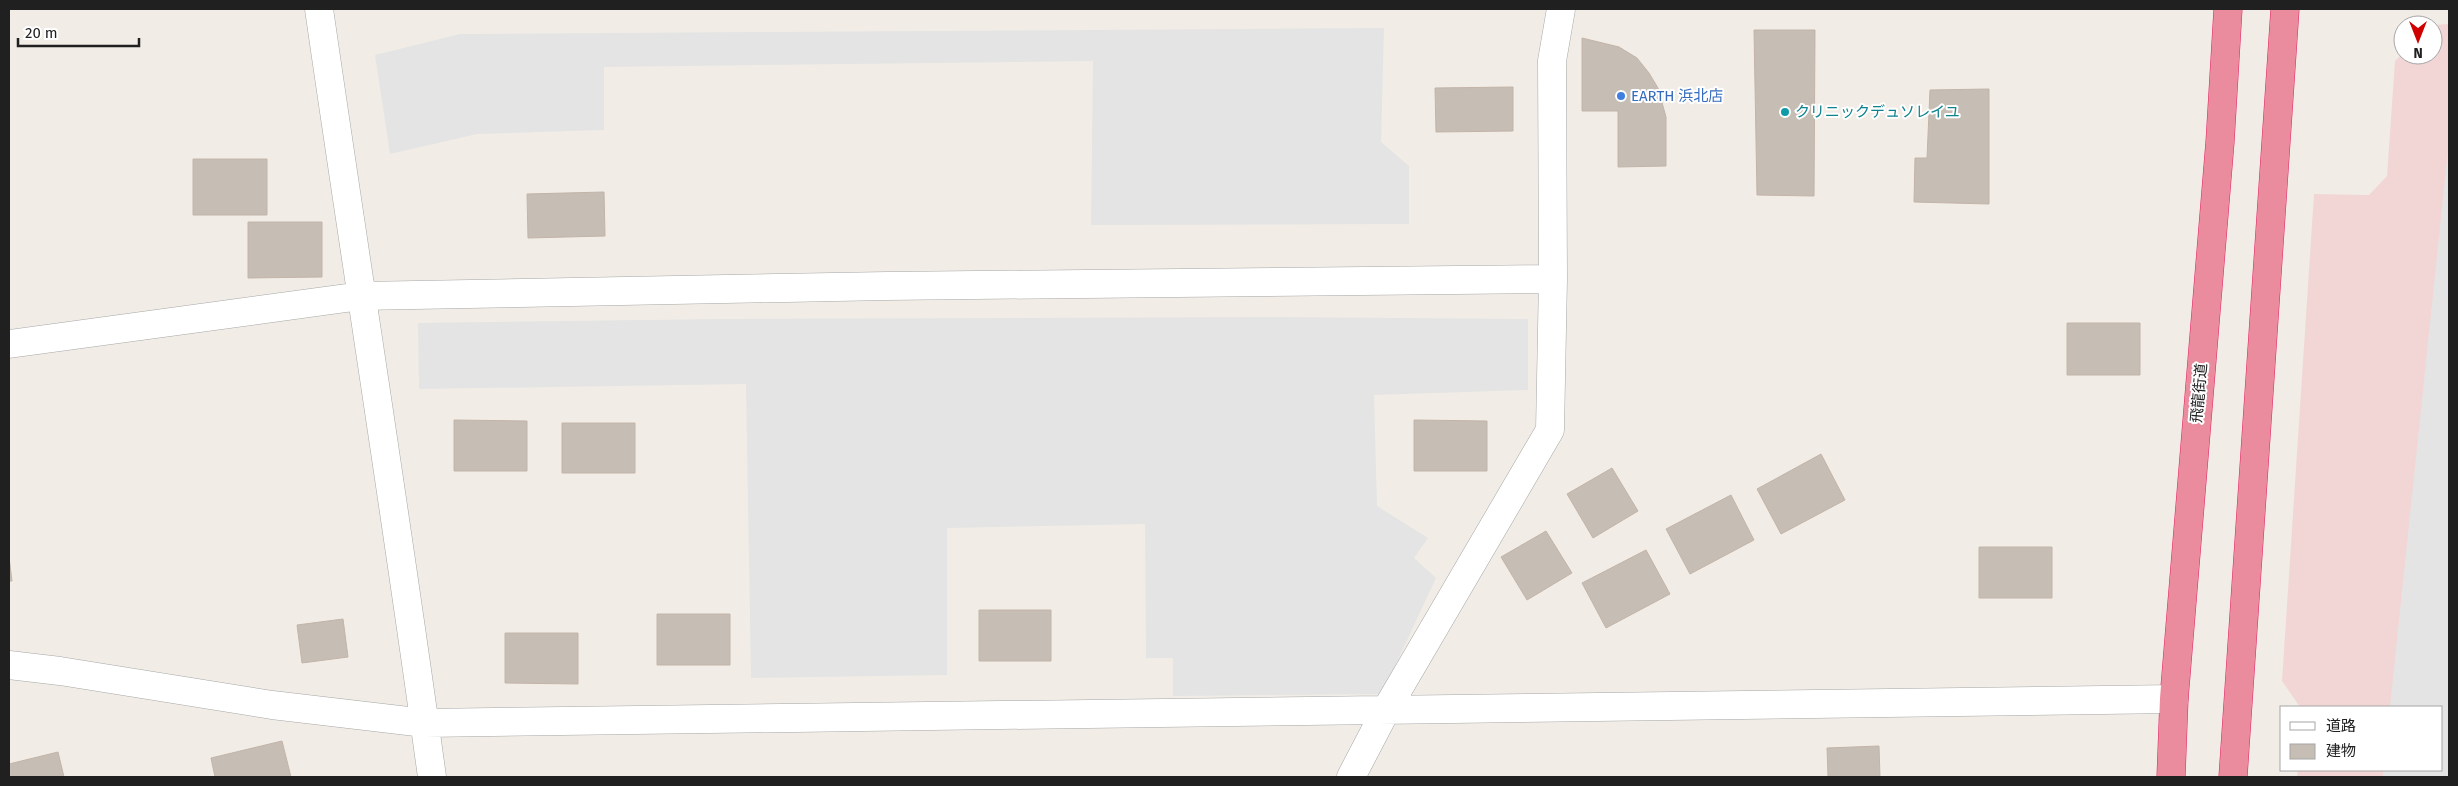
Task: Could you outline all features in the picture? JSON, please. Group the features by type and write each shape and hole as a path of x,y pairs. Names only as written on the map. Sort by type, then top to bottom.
{"highway":[{"name":"飛龍街道","path":"2170,777 2174,699 2219,152 2228,9"},
{"path":"2233,777 2285,9"}],"street":[{"path":"319,9 361,296 380,405 432,777"},
{"path":"1351,777 1386,710 1550,430 1553,279 1552,61 1561,9"},
{"path":"9,344 361,296 877,286 1553,279"},
{"path":"9,665 60,671 272,705 425,723 2174,699"}],"shaded area":[{"path":"2443,24 2449,24 2449,777 2297,777 2298,771 2443,771 2443,706 2299,706 2282,681 2314,194 2369,195 2387,176 2395,65 2443,65"},
{"path":"1384,28 1381,142 1409,166 1409,224 1091,225 1093,61 604,67 604,130 477,134 390,154 375,55 460,34"},
{"path":"2449,141 2449,777 2383,777 2383,771 2443,771 2443,706 2390,706"},
{"path":"1277,317 1528,319 1528,390 1374,395 1377,506 1428,538 1414,558 1436,578 1382,694 1173,696 1173,658 1146,658 1145,524 947,528 947,675 751,678 746,384 419,389 418,323 723,319"}],"building":[{"name":"クリニックデュソレイユ","path":"1754,30 1815,30 1814,196 1757,195"},
{"name":"EARTH 浜北店","path":"1582,38 1619,47 1637,58 1649,73 1658,88 1666,117 1666,166 1618,167 1618,111 1582,111"},
{"path":"1513,87 1513,131 1436,132 1435,88"},
{"path":"1989,89 1989,204 1914,202 1915,158 1927,158 1930,90"},
{"path":"193,159 267,159 267,215 193,215"},
{"path":"604,192 605,236 528,238 527,194"},
{"path":"248,222 322,222 322,277 248,278"},
{"path":"2067,323 2140,323 2140,375 2067,375"},
{"path":"454,420 527,421 527,471 454,471"},
{"path":"1414,420 1487,421 1487,471 1414,471"},
{"path":"562,423 635,423 635,473 562,473"},
{"path":"1821,454 1845,500 1781,534 1757,489"},
{"path":"1612,468 1638,511 1593,538 1567,494"},
{"path":"1731,495 1754,540 1690,574 1666,529"},
{"path":"1546,531 1572,573 1527,600 1501,557"},
{"path":"1979,547 2052,547 2052,598 1979,598"},
{"path":"1646,550 1670,594 1606,628 1582,583"},
{"path":"9,557 12,581 9,581"},
{"path":"979,610 1051,610 1051,661 979,661"},
{"path":"657,614 730,614 730,665 657,665"},
{"path":"343,619 348,657 302,663 297,625"},
{"path":"505,633 578,633 578,684 505,683"},
{"path":"282,741 291,777 215,777 211,758"},
{"path":"1879,746 1880,777 1828,777 1827,748"},
{"path":"58,752 64,777 9,777 9,764"}],"place":[{"name":"EARTH 浜北店","path":"1621,96"},
{"name":"クリニックデュソレイユ","path":"1785,112"}]}
